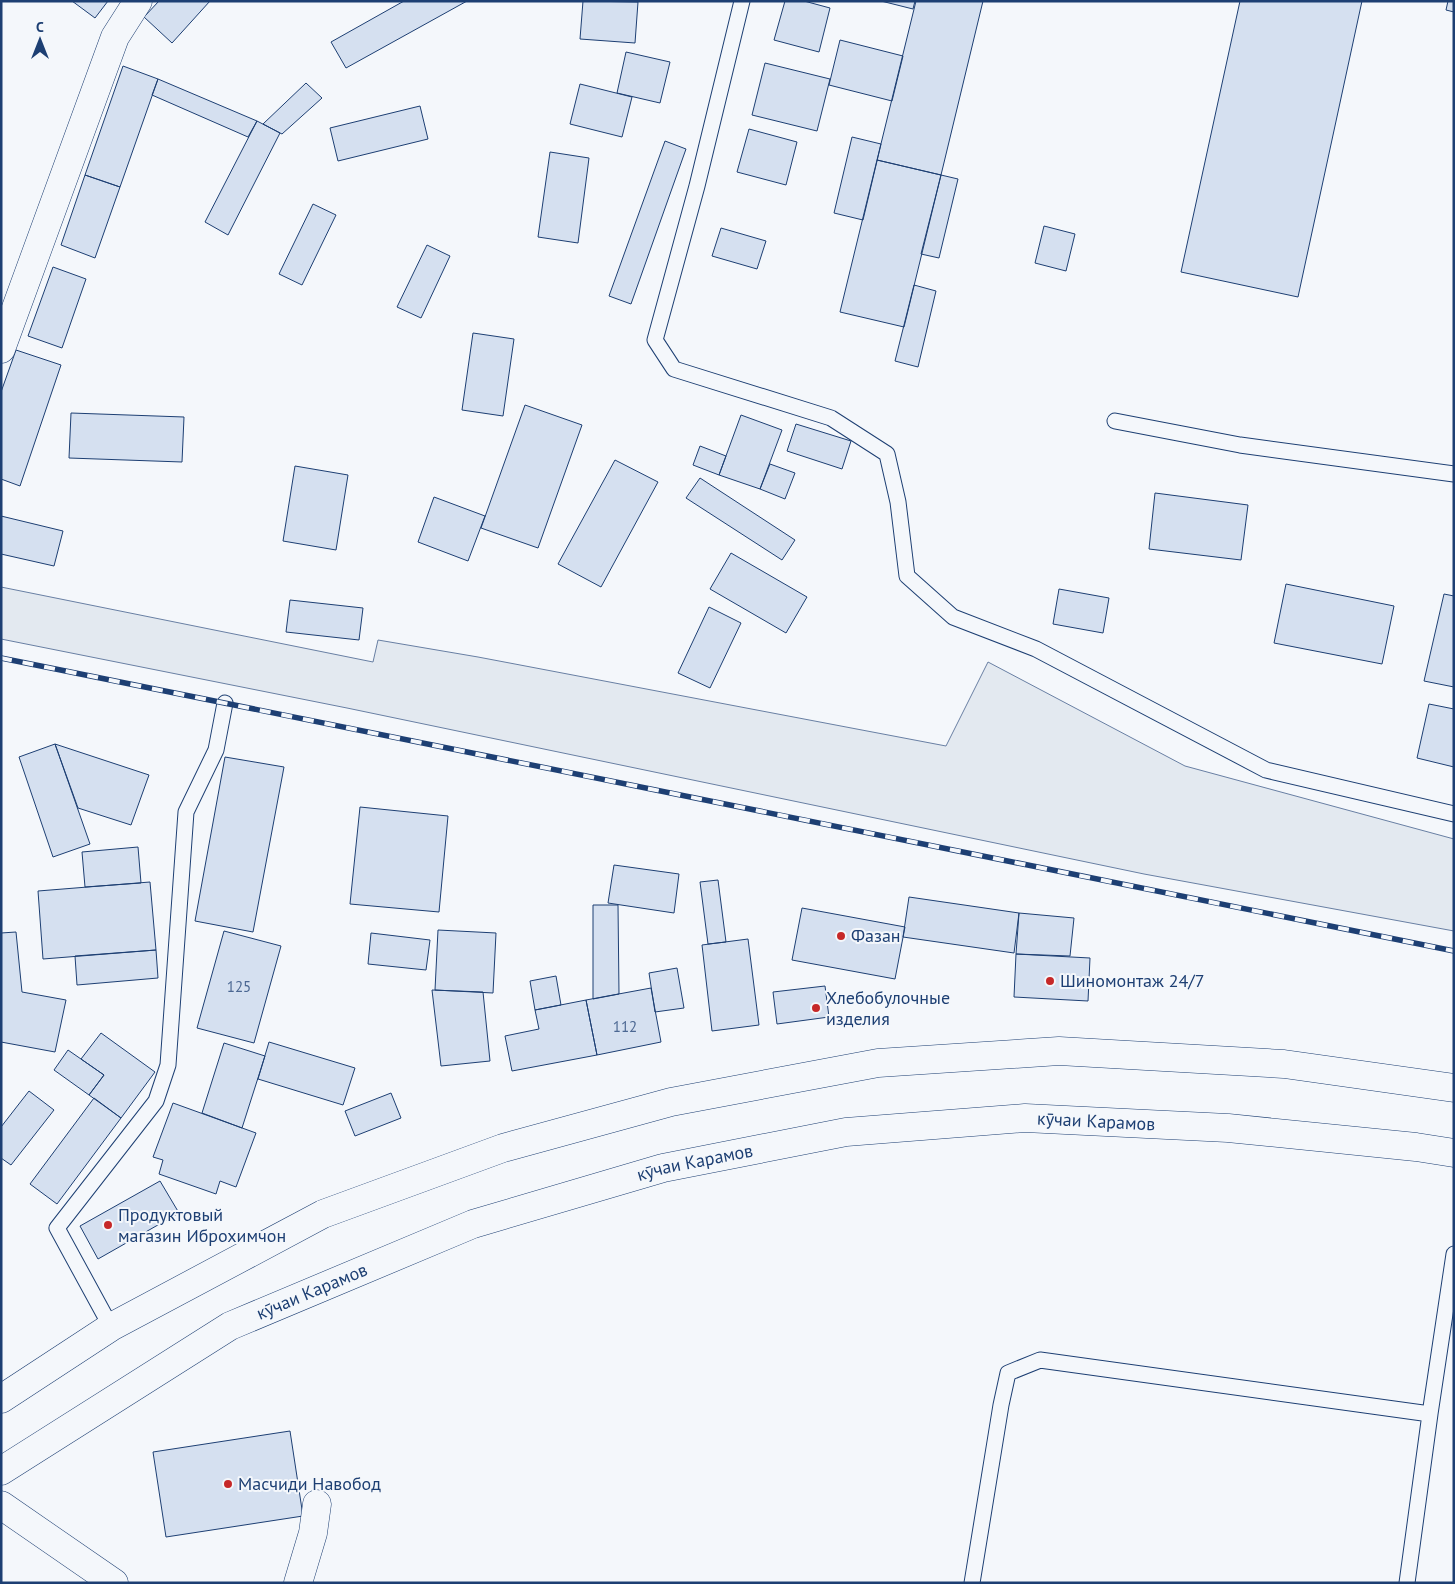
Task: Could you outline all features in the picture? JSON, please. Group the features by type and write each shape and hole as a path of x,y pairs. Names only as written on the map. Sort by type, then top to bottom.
{"main road":[{"path":"1,349 115,37 138,1"},
{"path":"1,1399 111,1328 323,1214 503,1148 670,1102 878,1062 1058,1051 1284,1064 1454,1088"},
{"name":"кӯчаи Карамов","path":"1,1471 230,1326 473,1224 663,1168 846,1132 1025,1118 1228,1128 1416,1147 1454,1153"},
{"path":"298,1583 313,1533 317,1504"},
{"path":"1,1505 96,1579"}],"lane":[{"path":"742,1 697,186 655,340 674,369 831,418 887,454 898,502 908,576 953,617 1036,650 1266,770 1454,814"},
{"path":"1115,421 1240,445 1454,474"},
{"path":"111,1328 57,1228 156,1101 168,1065 186,812 216,750 225,703"},
{"path":"1407,1583 1454,1254"},
{"path":"972,1583 1008,1373 1040,1360 1430,1414"}],"shaded area":[{"path":"1,587 373,662 378,640 478,657 946,746 988,662 1185,766 1454,839 1454,931 1144,874 347,708 1,639"}],"building":[{"path":"72,1 108,1 95,18"},
{"path":"159,1 210,1 172,43 144,17"},
{"path":"404,1 467,1 346,68 331,42"},
{"path":"583,1 638,2 635,43 580,39"},
{"path":"785,1 804,1 830,8 819,52 774,40"},
{"path":"881,1 915,1 913,9"},
{"path":"916,1 983,1 941,175 877,160"},
{"path":"1240,1 1362,1 1298,297 1181,272"},
{"path":"1448,1 1454,1 1454,12 1446,10"},
{"path":"840,40 903,56 892,101 829,85"},
{"path":"626,52 670,62 660,103 617,93"},
{"path":"765,63 830,79 817,131 752,115"},
{"path":"123,66 158,79 120,187 85,175"},
{"path":"158,79 257,121 248,137 152,95"},
{"path":"306,83 322,98 282,134 263,124"},
{"path":"580,84 632,97 622,137 570,124"},
{"path":"420,106 428,139 338,161 330,128"},
{"path":"257,121 280,133 228,235 205,222"},
{"path":"749,129 797,142 786,185 737,172"},
{"path":"852,137 881,144 863,220 834,213"},
{"path":"665,141 686,149 631,304 609,296"},
{"path":"550,152 589,158 578,243 538,237"},
{"path":"877,160 941,175 904,327 840,312"},
{"path":"85,175 120,187 95,258 61,245"},
{"path":"941,175 958,179 939,258 921,254"},
{"path":"313,204 336,215 302,285 279,274"},
{"path":"1044,226 1075,234 1066,271 1035,263"},
{"path":"721,228 766,241 757,269 712,256"},
{"path":"427,245 450,256 421,318 397,307"},
{"path":"53,267 86,279 62,348 28,336"},
{"path":"914,285 936,291 918,367 895,361"},
{"path":"473,333 514,339 503,416 462,410"},
{"path":"16,350 61,365 20,486 1,479 1,392"},
{"path":"525,405 582,425 538,548 481,528"},
{"path":"71,413 184,417 182,462 69,458"},
{"path":"741,415 782,430 760,489 719,475"},
{"path":"796,424 851,441 842,469 787,451"},
{"path":"700,446 726,456 719,475 693,465"},
{"path":"615,460 658,482 601,587 558,564"},
{"path":"770,464 795,473 785,499 760,489"},
{"path":"295,466 348,475 336,550 283,541"},
{"path":"700,478 795,540 782,560 686,498"},
{"path":"1155,493 1248,505 1241,560 1149,549"},
{"path":"434,497 485,516 468,561 418,542"},
{"path":"1,516 63,531 54,566 1,554"},
{"path":"731,553 807,597 786,633 710,589"},
{"path":"1286,584 1394,606 1382,664 1274,643"},
{"path":"1059,589 1109,598 1103,633 1053,624"},
{"path":"1444,594 1454,596 1454,687 1424,681"},
{"path":"290,600 363,608 359,640 286,632"},
{"path":"709,607 741,623 710,688 678,673"},
{"path":"1429,704 1454,709 1454,767 1417,758"},
{"path":"55,744 149,775 131,825 78,808"},
{"path":"55,744 90,844 53,857 19,757"},
{"path":"225,757 284,767 253,932 195,921"},
{"path":"360,807 448,816 439,912 350,904"},
{"path":"138,847 141,883 85,887 82,852"},
{"path":"614,865 679,874 674,913 608,903"},
{"path":"718,880 726,942 708,944 700,882"},
{"path":"150,882 156,950 43,959 38,891"},
{"path":"909,897 1019,913 1014,953 903,937"},
{"path":"593,905 618,905 619,994 593,999"},
{"path":"802,908 905,927 895,979 792,960"},
{"path":"1019,913 1074,918 1070,956 1016,954"},
{"path":"438,930 496,933 493,993 435,990"},
{"path":"224,931 281,946 254,1043 197,1028"},
{"path":"16,932 22,992 66,1000 55,1052 1,1042 1,933"},
{"path":"371,933 430,940 426,970 368,964"},
{"path":"748,939 759,1025 712,1031 702,945"},
{"path":"156,950 158,978 77,985 75,956"},
{"path":"1016,954 1090,958 1088,1001 1014,997"},
{"path":"677,968 684,1008 655,1012 649,973"},
{"path":"556,976 561,1005 535,1010 530,981"},
{"path":"825,986 829,1017 777,1024 773,992"},
{"path":"651,988 661,1042 597,1055 586,1000"},
{"path":"432,990 483,992 490,1061 441,1066"},
{"path":"586,1000 597,1055 512,1071 505,1036 539,1029 535,1010"},
{"path":"101,1033 155,1072 121,1118 89,1095 104,1075 81,1059"},
{"path":"269,1042 355,1068 343,1105 258,1079"},
{"path":"224,1043 265,1056 242,1128 202,1113"},
{"path":"68,1050 104,1075 89,1095 54,1070"},
{"path":"29,1091 54,1110 11,1165 1,1158 1,1127"},
{"path":"391,1093 401,1118 355,1136 345,1111"},
{"path":"94,1098 121,1118 57,1204 30,1184"},
{"path":"173,1103 256,1133 236,1187 220,1181 216,1194 159,1174 163,1160 153,1157"},
{"path":"160,1181 179,1213 98,1259 80,1226"},
{"name":"Масчиди Навобод","path":"290,1431 303,1516 166,1537 153,1452"}],"railway":[{"path":"1,658 1454,951"}],"place":[{"name":"Фазан","path":"841,936"},
{"name":"Шиномонтаж 24/7","path":"1050,981"},
{"name":"Хлебобулочные изделия","path":"816,1008"},
{"name":"Продуктовый магазин Иброхимчон","path":"108,1225"},
{"name":"Масчиди Навобод","path":"228,1484"}]}
